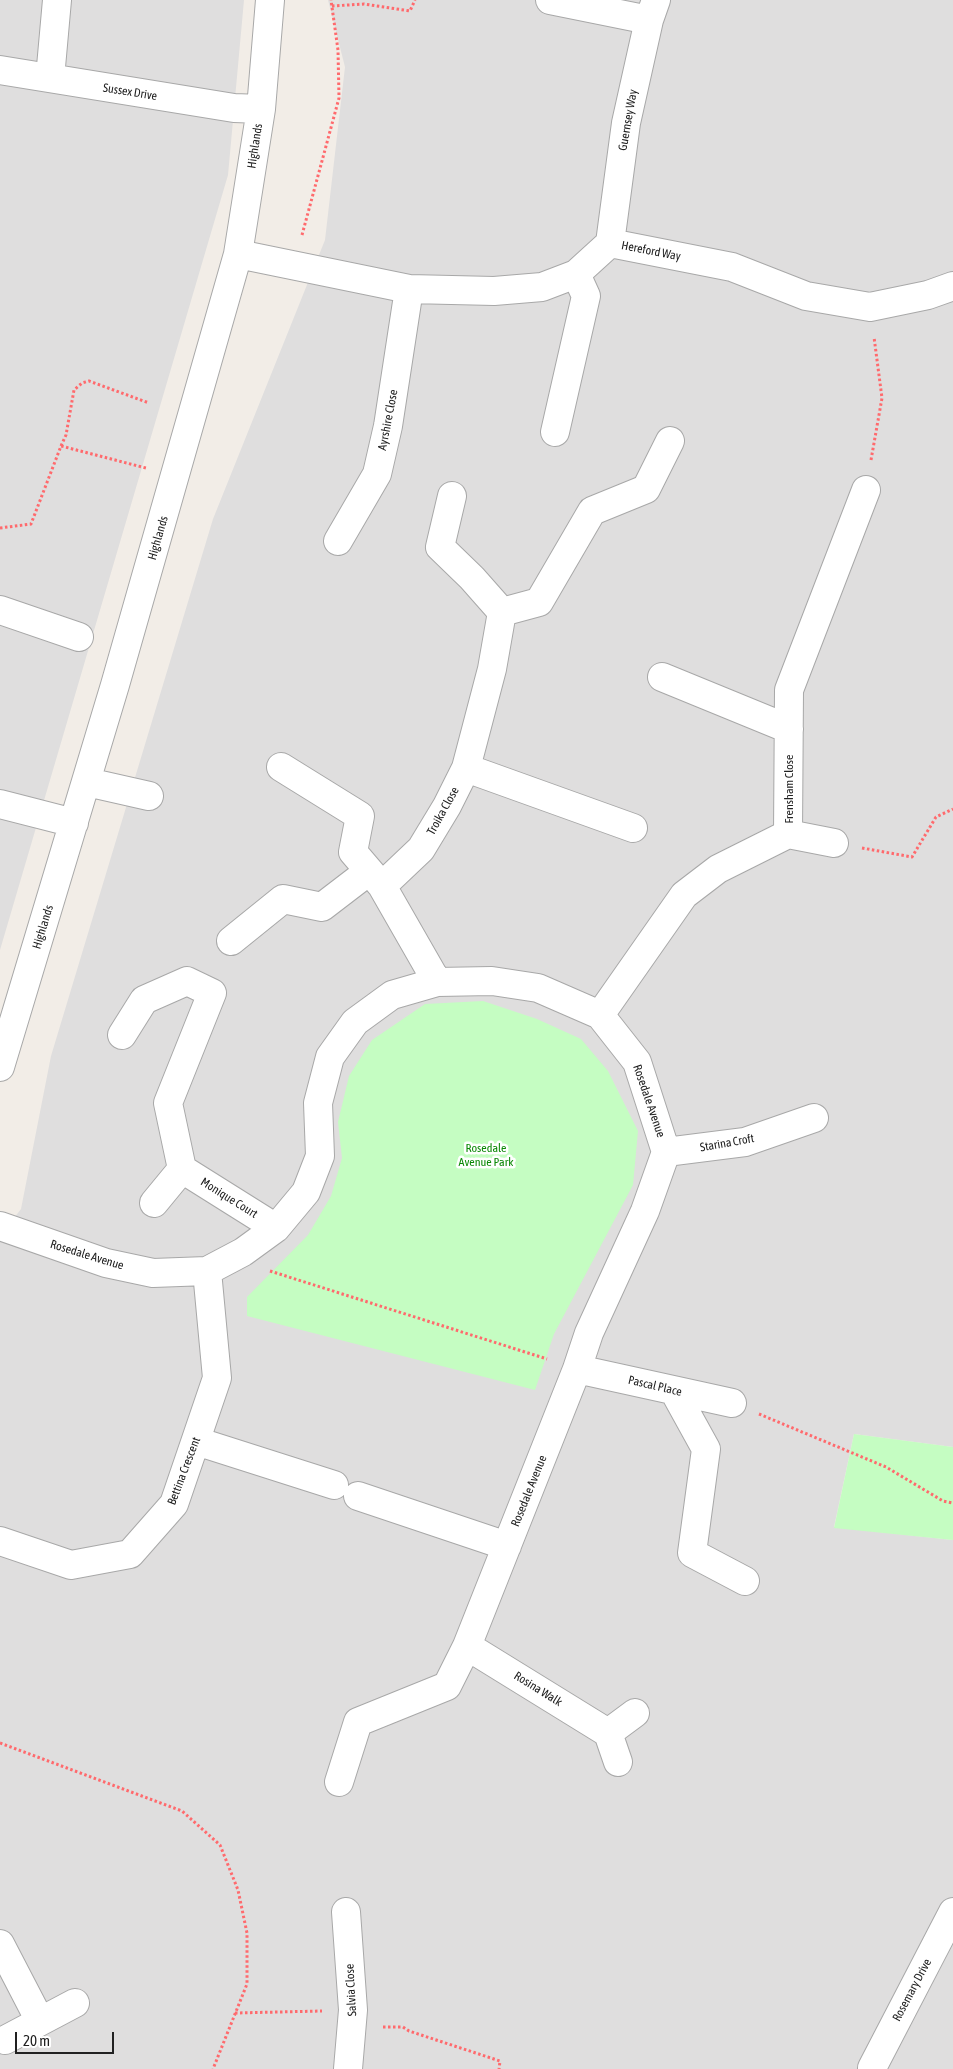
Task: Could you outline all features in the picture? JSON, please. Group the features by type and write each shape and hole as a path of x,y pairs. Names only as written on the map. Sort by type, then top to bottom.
{"street":[{"path":"50,78 57,0"},
{"name":"Highlands","path":"0,1067 87,782 238,254 261,109 270,0"},
{"path":"550,0 652,10"},
{"name":"Guernsey Way","path":"610,243 626,123 652,10"},
{"name":"Sussex Drive","path":"0,70 234,108 261,109"},
{"name":"Hereford Way","path":"238,254 408,289 494,291 542,287 576,274 610,243 732,267 806,296 870,307 928,295 953,286"},
{"path":"555,432 586,296 576,274"},
{"name":"Ayrshire Close","path":"338,542 376,474 388,426 408,289"},
{"path":"452,496 440,547 472,578 502,612 540,602 592,511 646,489 670,441"},
{"name":"Frensham Close","path":"600,1015 684,895 718,869 788,834 789,690 866,490"},
{"path":"0,610 79,636"},
{"name":"Troika Close","path":"230,941 283,899 322,907 368,870 421,849 447,806 466,768 492,669 502,612"},
{"path":"662,677 789,729"},
{"path":"281,767 360,816 368,870 437,982"},
{"path":"466,768 633,828"},
{"path":"87,782 149,796"},
{"path":"0,804 74,823"},
{"path":"788,834 834,844"},
{"path":"122,1035 144,1000 187,981 212,993 168,1103 182,1169 154,1203"},
{"name":"Rosedale Avenue","path":"0,1226 106,1263 153,1273 207,1271 243,1252 276,1228 306,1192 320,1156 318,1104 330,1057 355,1022 392,995 437,982 492,981 538,988 600,1015 637,1062 666,1152 645,1211 589,1334 577,1369 467,1646 447,1686 358,1722 339,1782"},
{"name":"Starina Croft","path":"666,1152 745,1142 814,1118"},
{"name":"Monique Court","path":"182,1169 276,1228"},
{"name":"Bettina Crescent","path":"0,1542 71,1565 130,1554 174,1504 217,1378 207,1271"},
{"name":"Pascal Place","path":"577,1369 732,1403"},
{"path":"674,1391 706,1449 692,1554 745,1581"},
{"path":"196,1441 507,1546"},
{"name":"Rosina Walk","path":"467,1646 608,1733"},
{"path":"618,1762 608,1733 635,1713"},
{"name":"Salvia Close","path":"346,1912 352,2018 348,2069"},
{"name":"Rosemary Drive","path":"872,2068 953,1912"},
{"path":"0,1944 40,2021"},
{"path":"5,2040 75,2003"}],"path":[{"path":"294,264 339,98 338,50 331,0"},
{"path":"332,6 364,4 410,11 415,0"},
{"path":"866,490 882,398 870,307"},
{"path":"0,528 31,524 66,435 74,390 82,383 89,381 149,403"},
{"path":"61,446 176,476"},
{"path":"834,844 912,857 936,817 953,809"},
{"path":"243,1252 262,1269 577,1369"},
{"path":"732,1403 886,1467 943,1501 953,1504"},
{"path":"0,1742 182,1811 220,1845 238,1890 247,1933 246,1984 213,2069"},
{"path":"235,2013 352,2018 402,2027 500,2061 499,2069"}],"shaded area":[{"path":"0,0 244,0 228,175 0,950"},
{"path":"328,0 953,0 953,1447 854,1434 834,1527 953,1540 953,2069 0,2069 0,1236 21,1209 51,1056 213,519 325,240 345,67"}],"green space":[{"name":"Rosedale Avenue Park","path":"483,1001 537,1019 581,1039 608,1071 638,1131 633,1185 554,1334 535,1390 247,1316 247,1297 308,1235 331,1196 342,1158 338,1122 349,1076 372,1040 425,1004"},
{"path":"854,1434 953,1447 953,1540 834,1528"}]}
